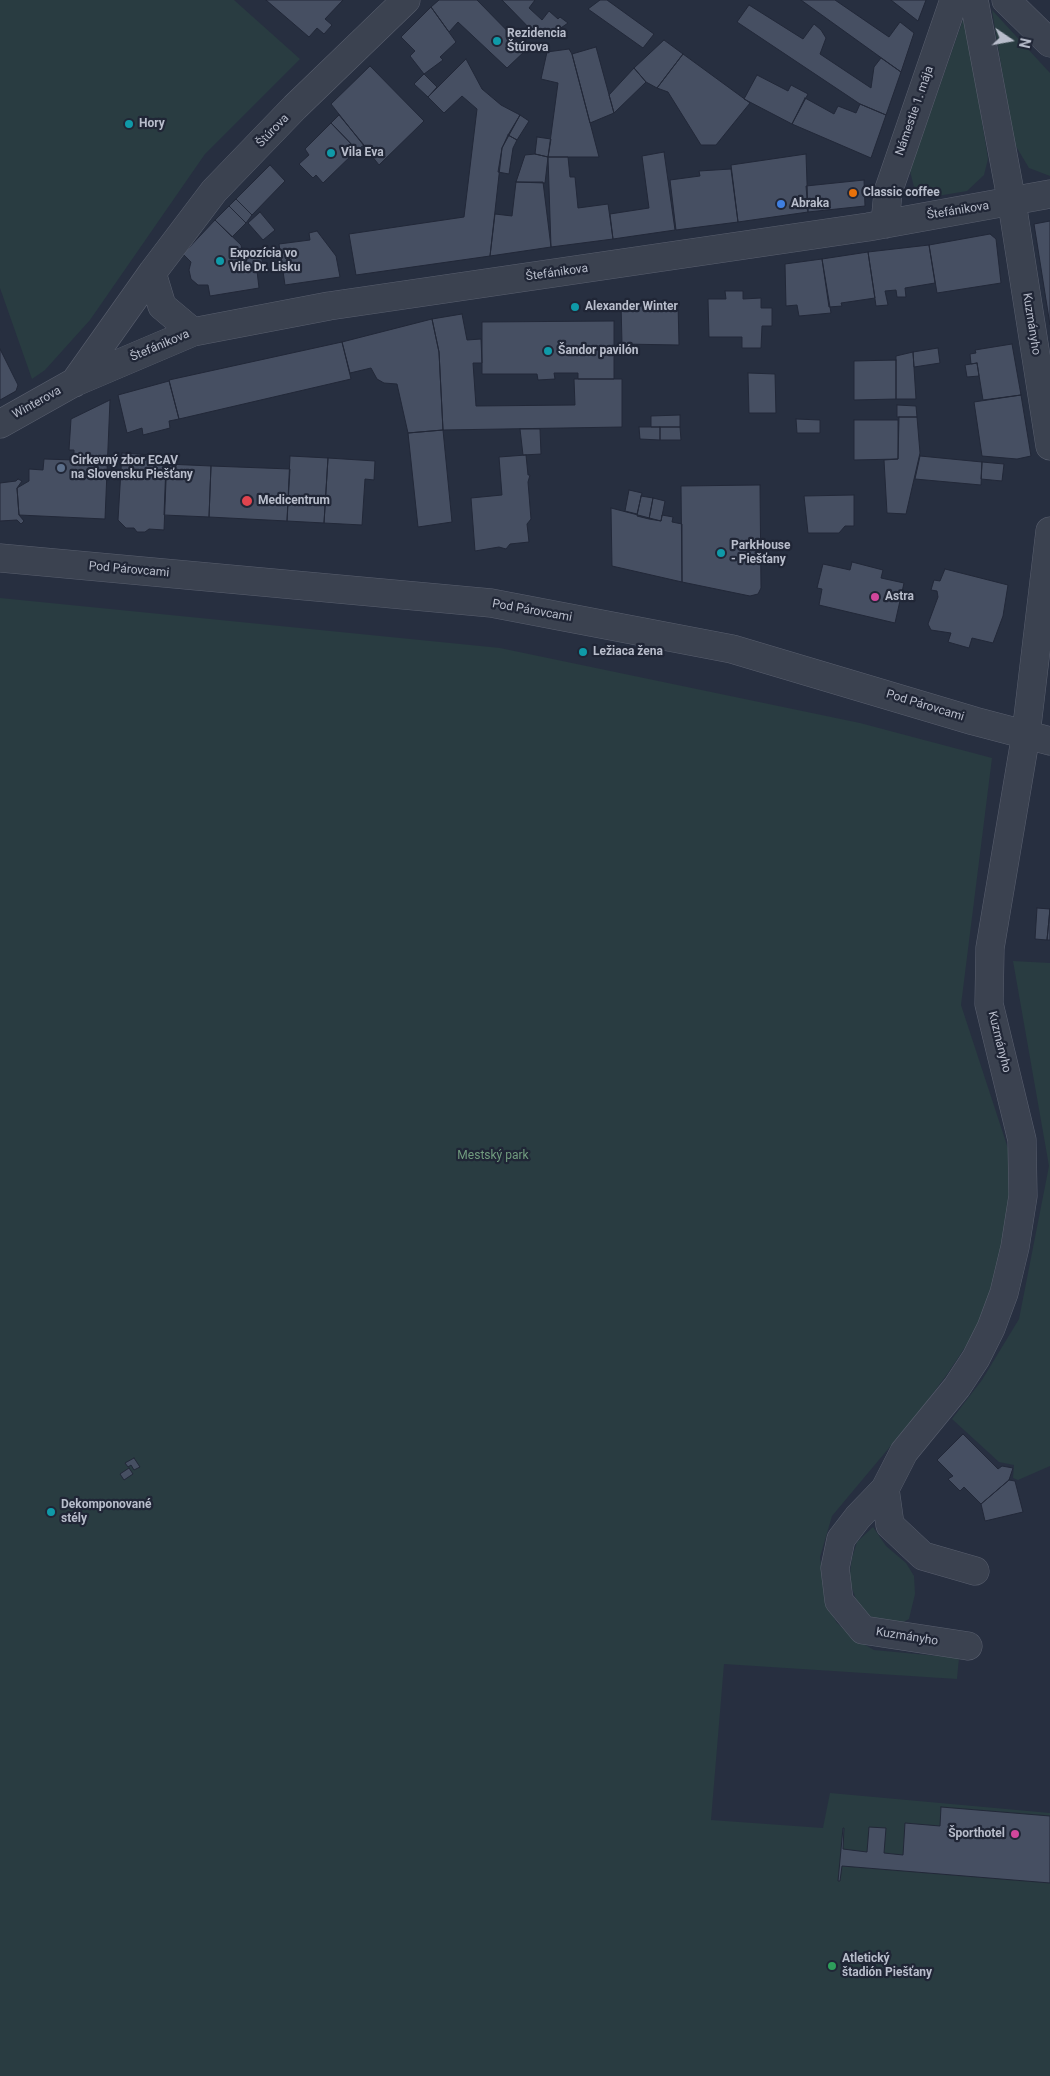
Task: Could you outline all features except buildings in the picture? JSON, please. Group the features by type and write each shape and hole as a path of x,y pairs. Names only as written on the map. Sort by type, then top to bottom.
{"street":[{"name":"Štúrova","path":"74,383 152,273 214,191 295,107 406,0"},
{"name":"Námestie 1. mája","path":"885,224 888,192 954,0"},
{"path":"974,0 1012,203"},
{"path":"1006,0 1050,43"},
{"name":"Štefánikova","path":"74,383 193,332 329,306 885,224 1012,203 1050,194"},
{"name":"Kuzmányho","path":"1012,203 1050,446"},
{"path":"152,273 162,306 193,332"},
{"name":"Winterova","path":"0,424 74,383"},
{"name":"Kuzmányho","path":"968,1646 863,1630 839,1601 835,1568 841,1539 858,1517 885,1489 904,1452 957,1388 976,1358 992,1328 1004,1293 1015,1247 1023,1196 1022,1140 989,1004 990,948 1038,738 1050,531"},
{"name":"Pod Párovcami","path":"0,558 491,603 732,649 1038,738"},
{"path":"885,1489 890,1526 916,1550 923,1556 975,1571"}],"green space":[{"path":"0,0 234,0 300,59 205,154 90,320 45,370 32,379 0,288"},
{"path":"992,10 1050,73 1050,176 1029,168 1014,143"},
{"path":"965,14 988,159 984,175 967,191 931,197 915,191 910,171"},
{"name":"Mestský park","path":"0,598 500,648 860,723 992,758 961,1005 1018,1179 997,1299 948,1373 919,1412 832,1516 820,1557 826,1604 837,1623 855,1639 874,1650 959,1658 957,1679 724,1664 711,1820 823,1828 830,1793 1050,1813 1050,2076 0,2076"},
{"path":"1013,961 1050,963 1050,1466 1018,1480 1013,1478 1014,1465 999,1462 952,1419 982,1380 1019,1319 1049,1166"},
{"path":"873,1527 886,1546 906,1563 914,1576 915,1594 909,1619 895,1627 873,1619 857,1602 849,1580 852,1558 857,1542"}],"place":[{"name":"Rezidencia Štúrova","path":"497,41"},
{"name":"Hory","path":"129,124"},
{"name":"Vila Eva","path":"331,153"},
{"name":"Classic coffee","path":"853,193"},
{"name":"Abraka","path":"781,204"},
{"name":"Expozícia vo Vile Dr. Lisku","path":"220,261"},
{"name":"Alexander Winter","path":"575,307"},
{"name":"Šandor pavilón","path":"548,351"},
{"name":"Cirkevný zbor ECAV na Slovensku Piešťany","path":"61,468"},
{"name":"Medicentrum","path":"247,501"},
{"name":"ParkHouse - Piešťany","path":"721,553"},
{"name":"Astra","path":"875,597"},
{"name":"Ležiaca žena","path":"583,652"},
{"name":"Dekomponované stély","path":"51,1512"},
{"name":"Športhotel","path":"1015,1834"},
{"name":"Atletický štadión Piešťany","path":"832,1966"}]}
